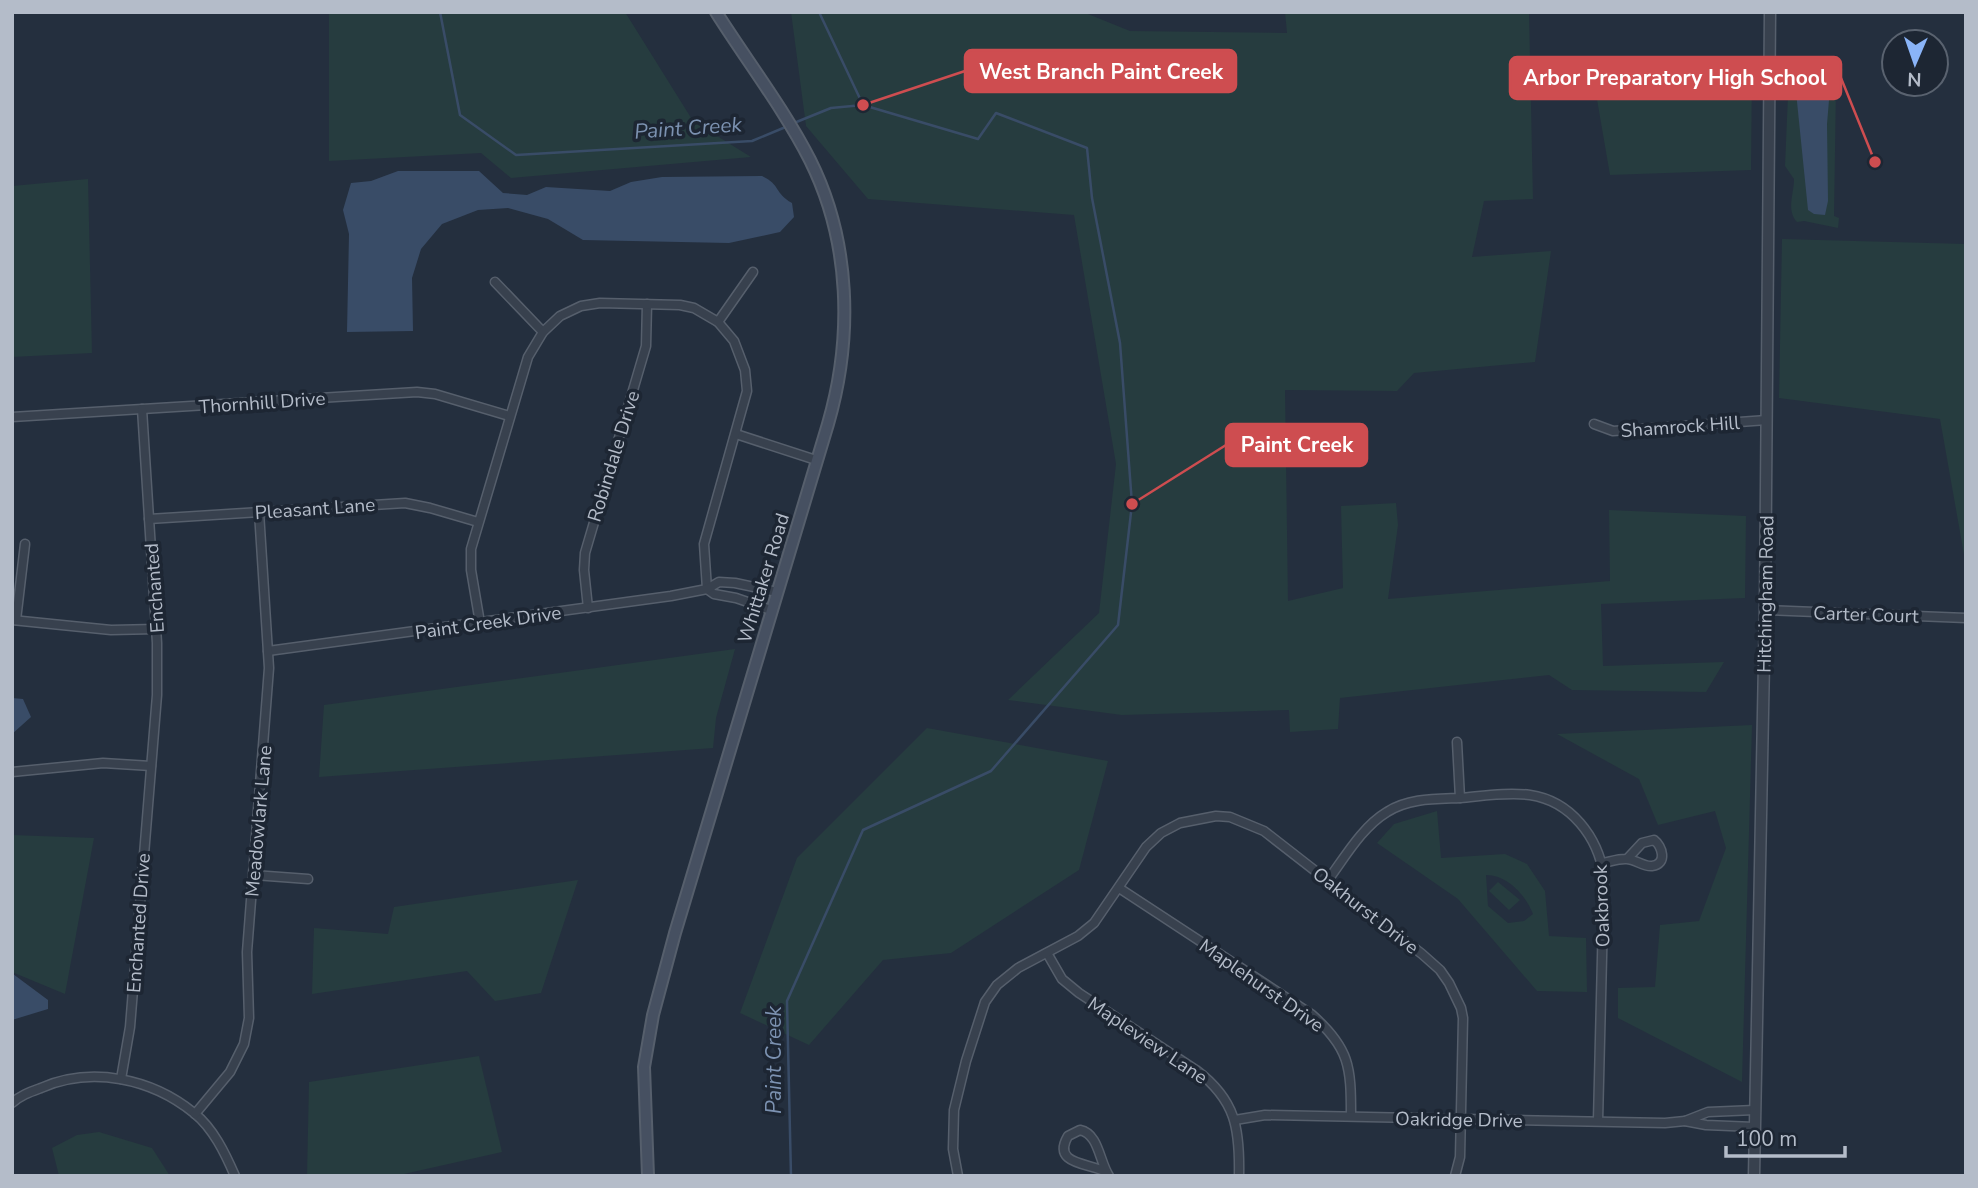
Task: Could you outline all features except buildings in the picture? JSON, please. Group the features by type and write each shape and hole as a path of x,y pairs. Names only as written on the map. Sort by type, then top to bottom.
{"main road":[{"name":"Whittaker Road","path":"648,1176 644,1067 653,1015 828,424 841,374 844,335 844,288 831,215 810,162 797,137 716,12"}],"street":[{"name":"Hitchingham Road","path":"1754,1176 1765,610 1770,12"},
{"path":"718,322 753,272"},
{"path":"495,282 543,332"},
{"path":"480,623 470,558 478,522 528,357 543,332 560,316 581,306 600,303 694,308 718,322 734,341 745,370 746,400 704,544 707,589"},
{"name":"Robindale Drive","path":"588,608 583,570 585,553 646,346 647,304"},
{"name":"Thornhill Drive","path":"12,417 417,393 435,394 509,416"},
{"name":"Enchanted","path":"142,409 156,629 157,695 151,766"},
{"name":"Shamrock Hill","path":"1594,424 1613,431 1767,421"},
{"path":"736,434 816,460"},
{"name":"Pleasant Lane","path":"149,519 405,503 478,522"},
{"name":"Meadowlark Lane","path":"195,1114 230,1072 244,1044 249,1018 247,951 267,697 268,651 259,512"},
{"path":"25,544 14,620 111,630 156,629"},
{"name":"Paint Creek Drive","path":"268,651 588,608 707,589 713,584 726,582 777,593"},
{"name":"Paint Creek Drive","path":"707,589 714,594 771,610"},
{"name":"Carter Court","path":"1765,610 1966,618"},
{"path":"1457,742 1460,798"},
{"path":"12,772 103,763 151,766"},
{"name":"Enchanted Drive","path":"121,1079 130,1027 151,766"},
{"name":"Oakbrook","path":"1328,880 1370,826 1387,812 1410,802 1515,794 1538,796 1571,814 1584,827 1602,863 1604,888 1598,1121"},
{"name":"Oakhurst Drive","path":"958,1176 953,1149 954,1110 979,1016 997,985 1018,968 1078,936 1094,923 1137,859 1161,833 1180,822 1216,816 1230,817 1264,831 1422,954 1440,970 1449,983 1463,1018 1460,1157 1455,1176"},
{"path":"1602,863 1628,858"},
{"path":"253,875 308,879"},
{"name":"Maplehurst Drive","path":"1119,888 1299,1006 1328,1028 1339,1042 1350,1071 1351,1116"},
{"name":"Mapleview Lane","path":"1047,953 1062,979 1079,993 1205,1077 1222,1095 1235,1120 1239,1141 1239,1176"},
{"path":"12,1103 19,1097 56,1081 87,1075 143,1084 168,1095 195,1114 221,1145 235,1176"},
{"name":"Oakridge Drive","path":"1235,1120 1265,1115 1665,1123 1685,1121 1708,1112 1755,1110"},
{"name":"Oakridge Drive","path":"1685,1121 1706,1125 1754,1127"},
{"path":"1080,1130 1088,1133 1095,1141 1108,1174 1096,1166 1075,1163 1067,1157 1064,1149 1068,1136 1080,1130"}],"green space":[{"path":"329,12 625,12 693,121 751,157 511,178 481,153 329,161"},
{"path":"791,12 1083,12 1130,31 1287,33 1285,12 1529,12 1533,199 1484,201 1472,257 1551,251 1535,362 1414,373 1397,391 1285,390 1288,601 1343,588 1341,506 1396,503 1398,525 1388,599 1610,581 1609,510 1746,516 1745,598 1601,604 1603,666 1724,662 1706,692 1572,690 1549,675 1340,698 1338,729 1290,732 1289,710 1122,715 1008,700 1099,613 1116,464 1074,215 868,199 806,126"},
{"path":"1792,63 1837,64 1843,69 1842,84 1836,86 1834,216 1839,218 1838,228 1797,222 1792,212 1794,179 1785,166 1789,71"},
{"path":"1752,69 1751,170 1610,175 1594,82"},
{"path":"88,179 92,353 12,357 12,186"},
{"path":"1782,239 1966,244 1966,566 1940,419 1779,398"},
{"path":"735,649 716,718 713,748 319,777 324,705"},
{"path":"1752,725 1742,1082 1618,1018 1618,988 1655,987 1660,925 1699,921 1726,848 1715,811 1658,825 1639,779 1557,734"},
{"path":"927,728 1108,761 1079,870 951,953 883,960 809,1045 740,1013 797,858"},
{"path":"1437,811 1441,858 1505,854 1527,864 1545,891 1549,936 1586,938 1587,992 1537,991 1458,899 1377,843 1394,824","holes":["1486,875 1494,876 1515,888 1526,900 1533,914 1524,921 1508,923 1488,906"]},
{"path":"12,835 94,838 65,994 12,972"},
{"path":"578,880 541,993 495,1001 467,971 312,994 314,928 388,934 394,907"},
{"path":"1498,882 1520,900 1509,910 1489,891"},
{"path":"479,1056 502,1152 395,1176 307,1176 309,1082"},
{"path":"99,1132 152,1148 170,1176 59,1176 52,1148 77,1135"}],"water":[{"path":"1802,73 1823,73 1831,76 1827,124 1828,201 1825,215 1814,214 1808,210 1795,82"},
{"path":"398,171 479,171 503,193 527,195 546,187 610,191 631,182 662,177 762,176 792,203 794,217 780,232 729,243 583,240 548,219 508,208 478,210 442,224 421,249 412,278 413,331 347,332 349,234 343,210 351,183 371,181"},
{"path":"12,698 23,699 31,717 12,734"},
{"path":"13,974 48,1000 48,1009 12,1020"}],"waterway":[{"name":"Paint Creek","path":"440,12 460,115 516,155 752,141 788,126"},
{"path":"819,12 863,105"},
{"name":"Paint Creek","path":"791,1176 787,1001 863,830 991,771 1118,625 1132,504 1120,343 1092,198 1087,148 996,113 978,139 863,105 831,108 794,123"}],"place":[{"name":"West Branch Paint Creek","path":"863,105"},
{"name":"Arbor Preparatory High School","path":"1875,162"},
{"name":"Paint Creek","path":"1132,504"}]}
